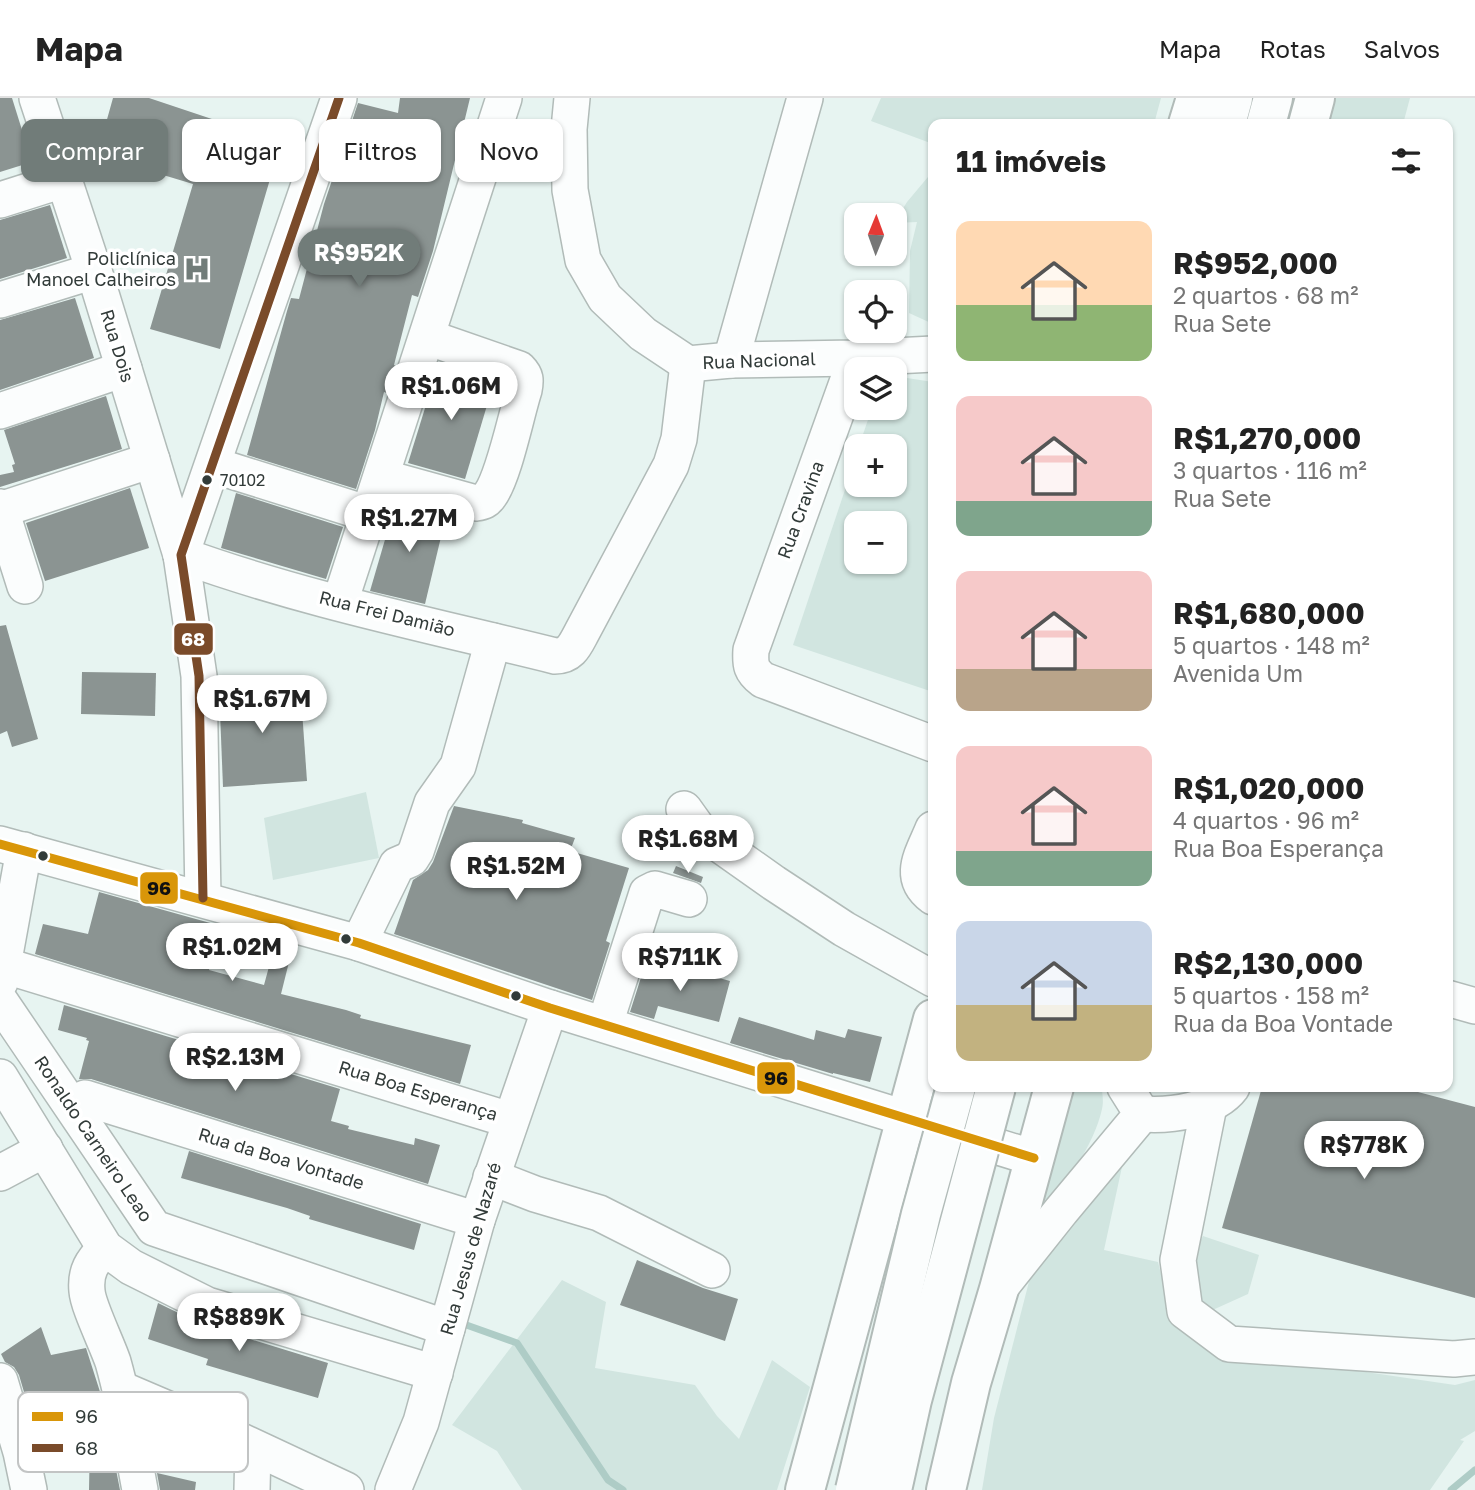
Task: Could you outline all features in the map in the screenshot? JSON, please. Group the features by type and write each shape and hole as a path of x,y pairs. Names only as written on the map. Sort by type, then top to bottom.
{"highway":[{"path":"1190,119 1196,98"},
{"path":"1227,119 1233,98"},
{"path":"1267,119 1273,98"},
{"path":"1309,119 1315,98"},
{"path":"805,1490 928,1038"},
{"path":"855,1490 920,1214 955,1092"},
{"path":"892,1490 912,1400 995,1092"},
{"path":"946,1490 971,1383 1053,1092"}],"street":[{"name":"Rua Dois","path":"37,98 44,119"},
{"path":"181,555 339,98"},
{"path":"340,602 504,98"},
{"name":"Rua Nacional","path":"572,98 569,129 570,190 583,260 605,298 643,334 688,364 731,360 844,358"},
{"path":"731,360 806,98"},
{"path":"0,200 57,182"},
{"name":"Rua Dois","path":"64,182 94,271 181,555 199,676 203,898"},
{"path":"0,300 94,271"},
{"path":"382,477 477,503 483,502 492,493 500,470 524,390 526,381 523,374 519,369 427,337"},
{"name":"Rua Nacional","path":"875,357 928,354"},
{"name":"Rua Frei Damião","path":"181,555 231,573 340,602 564,656 570,653 582,632 671,465 679,439 688,364"},
{"path":"0,411 124,369"},
{"name":"Rua Cravina","path":"844,391 751,650 750,663 753,672 763,680 928,742"},
{"path":"25,586 0,509 152,460"},
{"path":"213,465 369,513"},
{"path":"359,943 397,865 411,859 416,851 432,803 458,766 492,640"},
{"path":"684,808 699,830 774,883 844,929 928,976"},
{"path":"928,841 919,862 918,877 922,889 928,893"},
{"path":"2,974 12,847 359,943 550,1008 1034,1158"},
{"path":"605,1024 647,893 655,889 689,899"},
{"name":"Rua Boa Esperança","path":"2,974 510,1120"},
{"path":"1453,1000 1475,1006"},
{"name":"Ronaldo Carneiro Leao","path":"0,1001 153,1228 447,1328"},
{"name":"Rua Jesus de Nazaré","path":"393,1490 421,1422 477,1220 550,1008"},
{"path":"0,1077 105,1248 131,1267 207,1305 435,1373"},
{"path":"999,1289 1060,1211 1133,1101 1157,1115 1221,1096"},
{"path":"1221,1096 1178,1259 1185,1311 1229,1344 1454,1359 1475,1357"},
{"name":"Rua da Boa Vontade","path":"85,1098 477,1220"},
{"path":"0,1173 45,1149"},
{"path":"491,1177 599,1213 712,1270"},
{"path":"105,1248 90,1264 86,1294 107,1343 122,1392"},
{"path":"0,1381 18,1442"},
{"path":"121,1389 128,1392"},
{"path":"248,1445 346,1490"},
{"path":"252,1490 253,1448"},
{"path":"25,1472 29,1490"},
{"path":"137,1472 140,1490"}],"shaded area":[{"path":"881,98 1161,98 1155,119 928,119 928,142 871,121"},
{"path":"1335,98 1410,98 1404,119 1329,119"},
{"path":"928,177 928,322 909,313 910,251 917,222 907,222 906,203"},
{"path":"907,378 928,381 928,690 793,645 844,493 844,497 907,497 907,434 863,434 868,420 907,420"},
{"path":"366,792 379,858 273,880 264,818"},
{"path":"1064,1092 1102,1092 1098,1123 1085,1152 1055,1196 1035,1218"},
{"path":"1125,1153 1104,1250 1158,1262 1171,1314 1311,1364 1455,1385 1475,1380 1475,1431 1460,1440 1464,1441 1430,1490 982,1490 994,1418 1033,1266"},
{"path":"1203,1236 1259,1255 1248,1294 1206,1313 1187,1266"},
{"path":"562,1280 606,1302 595,1368 695,1385 717,1416 739,1439 772,1360 810,1387 777,1490 522,1490 497,1451 452,1425"}],"building":[{"path":"0,98 12,98 21,127 21,165 0,172"},
{"name":"Policlínica Manoel Calheiros","path":"113,98 149,98 212,119 182,119 182,181 168,176 168,119 107,119"},
{"path":"400,98 470,98 465,119 455,119 455,160 433,251 418,297 412,295 394,365 396,366 387,393 384,392 356,489 247,455 291,298 299,299 331,182 441,182 441,119 353,119 358,103 398,113"},
{"name":"Policlínica Manoel Calheiros","path":"186,182 269,182 220,349 150,329 193,184"},
{"path":"50,205 67,258 0,279 0,220"},
{"path":"75,298 94,358 0,390 0,320"},
{"path":"439,363 494,382 465,479 408,463"},
{"path":"106,396 122,449 0,487 0,475 14,472 12,465 15,464 4,430"},
{"path":"130,488 149,548 45,581 26,523"},
{"path":"236,493 343,527 326,579 221,548"},
{"path":"396,502 446,516 425,604 370,591"},
{"path":"6,625 38,739 12,747 7,731 0,734 0,626"},
{"path":"82,672 156,673 155,716 81,714"},
{"path":"300,682 307,781 223,787 219,687"},
{"path":"454,806 523,820 522,823 575,838 570,851 629,868 606,941 610,943 592,1000 394,934 413,880 428,870 433,862"},
{"path":"676,866 703,877 701,883 673,873"},
{"path":"99,892 221,926 209,970 264,985 276,941 293,946 281,994 346,1010 361,1015 360,1018 471,1045 460,1084 35,954 43,924 88,934"},
{"path":"661,962 730,981 719,1022 658,1006 654,1019 630,1012 644,968 657,973"},
{"path":"64,1005 340,1089 331,1121 349,1126 348,1129 414,1145 415,1138 440,1145 428,1184 91,1079 79,1079 89,1041 87,1038 58,1030"},
{"path":"739,1017 814,1040 816,1030 845,1038 848,1029 882,1037 870,1082 833,1074 730,1043"},
{"path":"1261,1092 1418,1092 1475,1107 1475,1298 1222,1228"},
{"path":"189,1151 421,1224 414,1250 309,1219 310,1216 287,1208 181,1178"},
{"path":"637,1260 703,1288 738,1299 725,1341 620,1305"},
{"path":"158,1303 201,1324 328,1363 318,1398 206,1365 208,1359 148,1339"},
{"path":"41,1327 51,1355 86,1348 100,1392 24,1392 19,1375 14,1367 5,1362 1,1354"},
{"path":"89,1472 116,1472 120,1490 89,1490"},
{"path":"157,1473 196,1482 195,1490 160,1490"}],"waterway":[{"path":"458,1322 517,1343 608,1480 623,1490"},
{"path":"1451,1490 1475,1470"}],"transit line":[{"name":"68","path":"203,898 199,676 181,555 339,98"},
{"name":"96","path":"0,844 359,943 550,1008 1034,1158"}],"place":[{"name":"Policlínica Manoel Calheiros","path":"197,269"},
{"name":"70102","path":"207,480"}]}
